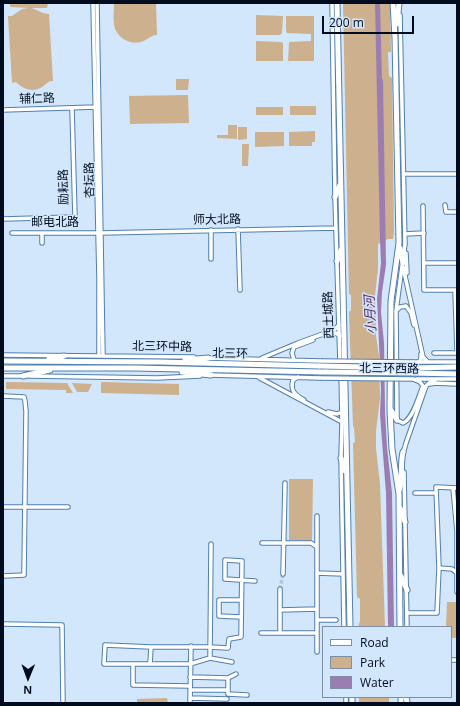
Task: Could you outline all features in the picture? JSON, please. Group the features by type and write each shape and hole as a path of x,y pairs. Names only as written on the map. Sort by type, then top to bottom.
{"highway":[{"name":"西土城路","path":"334,3 337,41 341,183 350,626"},
{"path":"393,3 399,243 390,317 390,410 392,449 399,494 400,626"},
{"path":"395,38 400,3"},
{"path":"335,197 341,183"},
{"path":"399,243 403,263"},
{"path":"337,261 342,247"},
{"path":"390,317 396,311"},
{"path":"340,336 345,341"},
{"path":"40,361 64,356"},
{"path":"159,362 208,358"},
{"name":"北三环","path":"3,361 320,363 457,374"},
{"name":"北三环","path":"3,368 135,368 320,375 457,367"},
{"path":"23,376 58,368"},
{"path":"135,368 211,375"},
{"path":"342,412 346,401"},
{"path":"390,410 397,420"},
{"path":"342,422 346,429"},
{"path":"399,494 403,452"},
{"path":"341,458 347,474"},
{"path":"399,505 405,522"},
{"path":"400,573 406,590"}],"street":[{"name":"杏坛路","path":"93,3 97,107"},
{"name":"杏坛路","path":"97,3 101,356"},
{"name":"西土城路","path":"334,3 335,197 342,412 341,458 344,626"},
{"path":"400,3 407,288"},
{"name":"辅仁路","path":"3,110 72,109 97,107"},
{"name":"励耘路","path":"3,218 75,217 72,109"},
{"path":"404,174 457,174"},
{"path":"445,205 446,212 457,212"},
{"path":"423,206 424,290 456,290 457,352 434,353"},
{"path":"75,217 75,224"},
{"name":"师大北路","path":"99,233 336,228"},
{"path":"211,230 211,259"},
{"path":"238,230 240,290"},
{"name":"邮电北路","path":"12,233 99,233"},
{"path":"42,233 42,243"},
{"path":"405,234 424,233"},
{"path":"405,244 396,311 397,420 403,423 411,417 423,386 412,370"},
{"path":"403,263 407,288 423,357 428,362"},
{"path":"424,264 457,263"},
{"path":"396,311 400,307 406,306 411,314 421,356 419,362"},
{"path":"258,360 334,330 339,325"},
{"path":"294,360 292,353 294,347 336,332 340,336"},
{"name":"北三环中路","path":"3,355 294,360 320,363"},
{"name":"北三环西路","path":"457,362 419,362 412,370 437,379 457,379"},
{"path":"3,376 157,378 211,375 257,377 298,377 320,375"},
{"path":"257,377 342,422"},
{"path":"298,377 293,380 291,386 297,396 331,413 342,412"},
{"path":"407,626 403,452 426,386 429,382 437,379"},
{"path":"430,384 457,384"},
{"path":"3,396 23,396 25,398 24,575 3,576"},
{"path":"283,574 285,483"},
{"path":"407,613 437,613 439,568 436,487 455,488 457,592"},
{"path":"415,493 436,493"},
{"path":"3,507 68,507"},
{"path":"317,516 317,652"},
{"path":"262,543 311,543 317,547"},
{"path":"210,658 211,544"},
{"path":"232,662 210,658 190,664 104,664 105,645 228,648 229,639 241,637 241,600 242,580 242,561 225,560 225,579 242,580 255,581"},
{"path":"439,568 452,569 457,573"},
{"path":"317,573 343,574"},
{"path":"280,589 280,633"},
{"path":"241,600 219,600 219,616 241,617"},
{"path":"280,610 317,609"},
{"path":"317,620 336,620"},
{"path":"3,624 62,625 63,703"},
{"path":"261,633 317,633"},
{"path":"190,703 191,646"},
{"path":"150,647 150,664"},
{"path":"133,664 133,685 190,688 227,697"},
{"path":"190,677 228,678 236,674"},
{"path":"227,697 228,678"},
{"path":"190,698 248,695"}],"green space":[{"path":"6,3 48,3 47,8 32,8 42,13 49,14 53,81 48,82 39,89 32,90 22,87 16,82 12,83 8,16 12,16 22,9 29,8 10,7 10,4"},
{"path":"114,3 156,3 157,35 136,43 124,39 115,29"},
{"path":"343,3 390,3 391,52 388,52 389,76 392,78 394,232 393,239 388,239 378,244 378,269 375,296 380,398 376,432 376,448 380,484 385,626 358,626 360,621 360,599 357,597 353,443 355,442 353,426 349,312 351,310 351,295 349,294"},
{"path":"256,15 283,16 282,33 280,35 256,35"},
{"path":"286,16 314,16 314,61 288,61 289,42 311,41 311,34 287,33"},
{"path":"334,23 339,186 338,189 338,184"},
{"path":"256,41 283,43 283,61 256,61"},
{"path":"176,79 189,79 188,90 176,90"},
{"path":"188,95 189,123 130,124 129,96"},
{"path":"290,106 316,106 316,115 290,115"},
{"path":"256,107 283,107 283,115 256,115"},
{"path":"228,125 237,125 237,139 217,138 217,135 228,135"},
{"path":"238,127 247,127 247,139 238,140"},
{"path":"315,131 315,142 312,142 312,146 289,146 289,132"},
{"path":"255,132 284,132 284,146 255,147"},
{"path":"242,144 249,144 248,166 242,166"},
{"path":"6,382 67,383 73,393 66,393 66,390 6,389"},
{"path":"101,382 179,384 179,395 101,393"},
{"path":"72,383 92,384 88,392 77,392"},
{"path":"289,479 313,479 312,541 289,540"},
{"path":"447,602 457,602 457,638 452,638 452,626 446,626"},
{"path":"167,698 168,703 137,703 137,699"},
{"path":"359,698 389,698 389,703 359,703"}],"water":[{"path":"375,3 380,3 383,80 386,265 381,312 384,343 387,447 392,493 394,626 388,626 386,493 380,415 381,389 377,299 381,263"}],"tunnel":[{"path":"280,589 283,574"}],"water label":[{"name":"小月河","path":"371,315"}]}
